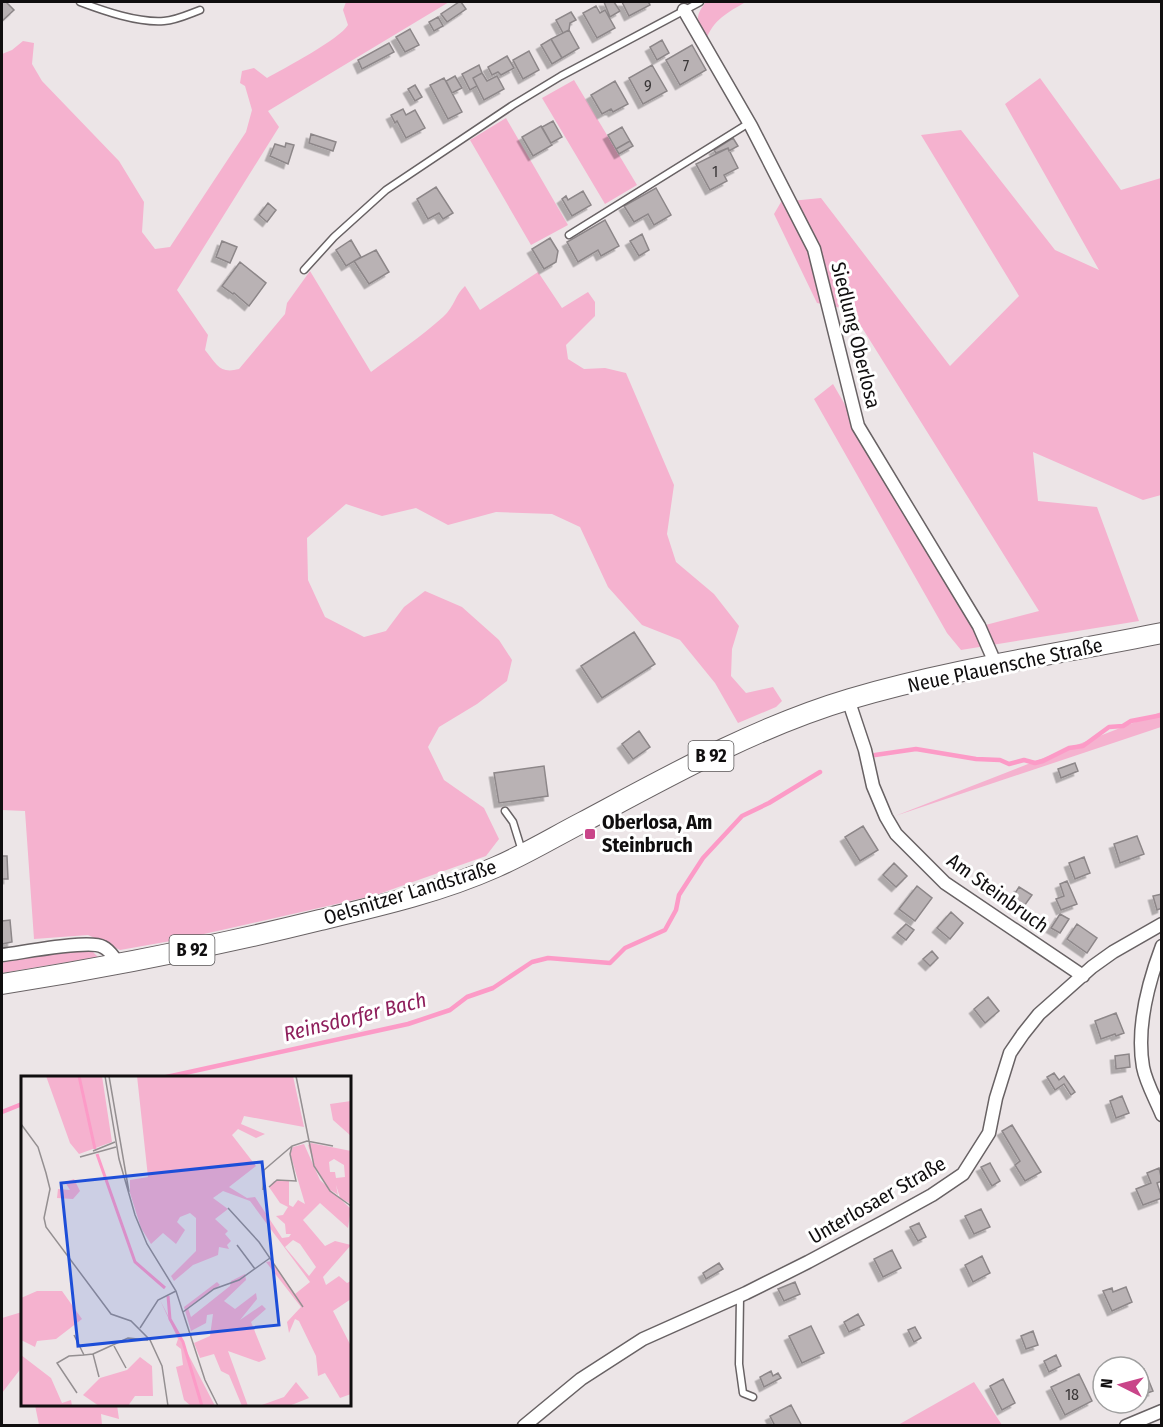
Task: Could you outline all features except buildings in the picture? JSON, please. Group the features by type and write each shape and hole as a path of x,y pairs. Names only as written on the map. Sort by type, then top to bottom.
{"main road":[{"name":"Neue Plauensche Straße","path":"848,699 996,665 1161,633"},
{"name":"Oelsnitzer Landstraße","path":"2,984 119,964 282,930 380,906 456,882 495,868 738,742 848,699"}],"street":[{"name":"Siedlung Oberlosa","path":"684,10 749,123 814,249 858,426 979,626 996,665"},
{"name":"Am Steinbruch","path":"848,699 865,750 873,786 896,834 945,883 1083,976"},
{"name":"Unterlosaer Straße","path":"524,1425 581,1380 643,1339 740,1295 883,1222 932,1195 963,1174 989,1134 996,1098 1010,1053 1039,1014 1113,952 1161,924"},
{"path":"2,955 68,946 100,945 119,964"},
{"path":"1161,946 1142,1017 1143,1068 1161,1115"},
{"path":"1126,1425 1161,1411"}],"lane":[{"path":"80,2 120,15 164,21 181,18 200,10"},
{"path":"304,270 334,237 395,184 513,105 561,76 700,2"},
{"path":"568,235 749,123"},
{"path":"505,811 513,822 523,854"},
{"path":"740,1295 739,1364 743,1394 753,1397"}],"shaded area":[{"path":"346,2 449,2 268,111 279,127 177,290 208,335 205,350 219,367 227,370 239,369 285,314 287,303 310,271 371,372 443,317 465,286 480,310 538,272 562,308 588,292 595,302 595,316 566,345 568,359 584,369 605,368 626,373 674,485 667,534 676,562 714,594 739,626 732,649 731,676 746,693 773,687 782,701 776,707 738,723 715,683 680,640 642,625 608,587 580,527 552,514 496,512 448,525 416,508 382,516 346,504 307,538 308,580 325,617 364,637 386,631 404,607 425,591 462,607 499,640 512,660 507,681 477,704 439,727 428,747 444,780 484,808 499,839 486,856 376,895 182,939 120,950 88,935 34,939 25,811 2,810 2,54 12,50 23,41 34,43 32,64 42,81 119,161 144,202 142,232 155,249 170,247 246,132 252,110 245,86 240,83 242,71 254,68 267,78 323,46 348,25 343,10"},
{"path":"706,2 746,2 717,22 706,40 698,16"},
{"path":"1040,78 1121,190 1161,178 1161,495 1143,500 1033,452 1038,501 1097,507 1139,621 961,650 947,633 814,399 833,384 974,628 1039,611 851,310 817,303 774,214 781,202 821,198 950,366 1019,296 921,135 961,130 1055,250 1099,270 1005,104"},
{"path":"574,80 637,185 605,204 542,98"},
{"path":"506,118 568,225 531,245 470,140"},
{"path":"1161,712 1161,727 895,816"},
{"path":"73,950 93,952 98,957 2,973 2,963 11,960"},
{"path":"21,1312 21,1368 2,1393 2,1318"},
{"path":"974,1382 1002,1425 898,1425"},
{"path":"35,1406 117,1406 119,1419 101,1414 102,1425 39,1425"}],"waterway":[{"name":"Reinsdorfer Bach","path":"875,755 916,749 976,759 1000,760 1009,764 1024,760 1035,763 1069,748 1083,746 1109,727 1123,726 1131,721 1162,715"},
{"name":"Reinsdorfer Bach","path":"171,1076 408,1024 450,1010 467,997 493,988 532,962 548,958 610,963 625,948 665,930 676,910 679,895 703,858 742,816 769,803 820,772"},
{"name":"Reinsdorfer Bach","path":"2,1112 21,1104"}],"place":[{"name":"Oberlosa, Am Steinbruch","path":"590,834"}]}
